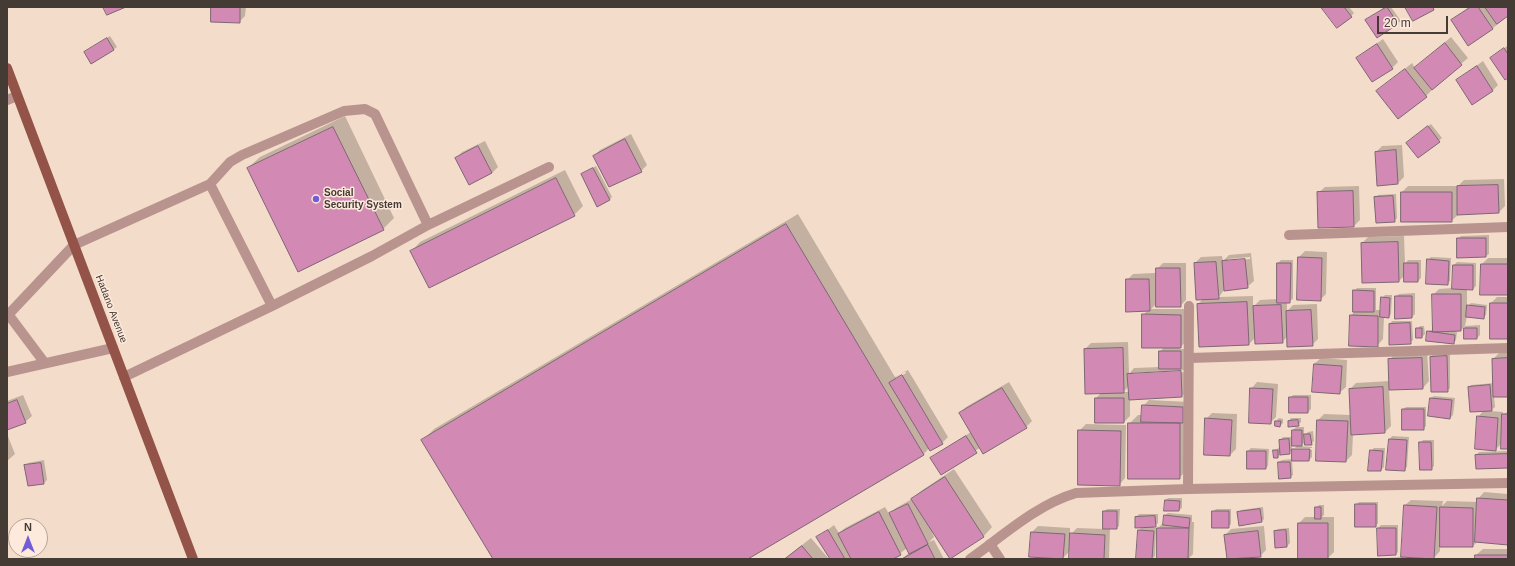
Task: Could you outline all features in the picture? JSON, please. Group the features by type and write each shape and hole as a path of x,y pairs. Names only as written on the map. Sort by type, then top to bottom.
{"main road":[{"name":"Hadano Avenue","path":"7,68 194,559"}],"street":[{"path":"7,100 17,96"},
{"path":"44,362 8,315 74,245 210,184 230,162 242,155 344,111 365,109 375,114 428,225"},
{"path":"124,377 272,306 372,256 428,225 549,167"},
{"path":"210,184 272,306"},
{"path":"1289,235 1508,227"},
{"path":"1188,489 1190,358 1189,306"},
{"path":"7,372 44,362 113,348"},
{"path":"1190,358 1508,348"},
{"path":"970,559 1046,505 1065,496 1076,493 1188,489 1508,483"},
{"path":"990,544 1000,559"}],"building":[{"path":"103,7 126,7 107,15"},
{"path":"211,7 240,7 240,23 211,22"},
{"path":"1321,7 1344,7 1352,17 1337,28"},
{"path":"1387,7 1398,24 1377,38 1365,20"},
{"path":"1405,7 1433,7 1434,10 1413,21"},
{"path":"1471,7 1478,7 1493,29 1468,46 1451,20"},
{"path":"1485,7 1508,7 1508,16 1497,24"},
{"path":"107,38 114,50 91,64 84,52"},
{"path":"1445,43 1462,65 1432,90 1414,68"},
{"path":"1377,44 1393,69 1372,82 1356,58"},
{"path":"1504,48 1508,54 1508,78 1505,80 1490,58"},
{"path":"1477,66 1493,91 1472,105 1456,80"},
{"path":"1405,69 1427,97 1398,119 1376,91"},
{"path":"1428,126 1440,142 1418,158 1406,143"},
{"path":"333,127 384,230 298,272 247,168"},
{"path":"625,139 642,172 609,187 593,156"},
{"path":"478,146 492,173 469,185 455,158"},
{"path":"1396,150 1398,184 1377,186 1375,152"},
{"path":"593,168 610,200 597,207 581,174"},
{"path":"556,178 575,216 429,288 410,251"},
{"path":"1498,185 1499,213 1457,215 1457,186"},
{"path":"1353,191 1354,227 1318,228 1317,192"},
{"path":"1401,192 1452,192 1452,222 1401,222"},
{"path":"1393,196 1395,222 1376,223 1374,197"},
{"path":"786,224 924,455 748,559 493,559 421,440"},
{"path":"1457,238 1486,238 1486,257 1457,258"},
{"path":"1398,242 1399,282 1362,283 1361,243"},
{"path":"1298,257 1322,258 1321,301 1297,300"},
{"path":"1245,259 1248,288 1224,291 1222,261"},
{"path":"1427,259 1449,261 1448,285 1426,284"},
{"path":"1216,262 1219,299 1196,300 1194,263"},
{"path":"1277,263 1291,263 1290,303 1277,303"},
{"path":"1404,263 1418,263 1418,282 1404,282"},
{"path":"1481,264 1508,264 1508,295 1480,295"},
{"path":"1453,265 1473,265 1473,290 1452,289"},
{"path":"1156,268 1180,268 1181,307 1156,307"},
{"path":"1126,279 1149,279 1150,311 1126,312"},
{"path":"1353,290 1374,291 1374,312 1353,312"},
{"path":"1432,294 1461,294 1461,331 1433,332"},
{"path":"1395,296 1412,296 1412,318 1395,319"},
{"path":"1381,297 1390,298 1389,318 1380,317"},
{"path":"1247,302 1249,345 1199,347 1197,304"},
{"path":"1490,303 1508,303 1508,339 1490,339"},
{"path":"1281,305 1283,343 1255,344 1253,306"},
{"path":"1467,305 1485,307 1484,319 1466,317"},
{"path":"1311,310 1313,346 1287,347 1286,311"},
{"path":"1142,314 1181,315 1181,348 1142,348"},
{"path":"1350,315 1378,316 1378,347 1349,346"},
{"path":"1410,323 1411,344 1389,345 1389,324"},
{"path":"1416,328 1422,328 1422,338 1416,338"},
{"path":"1464,328 1477,328 1477,339 1464,339"},
{"path":"1427,331 1455,335 1454,344 1426,341"},
{"path":"1123,348 1124,393 1085,394 1084,349"},
{"path":"1159,351 1181,351 1181,369 1159,369"},
{"path":"1447,356 1448,392 1431,392 1430,357"},
{"path":"1422,358 1423,389 1389,390 1388,359"},
{"path":"1508,358 1508,397 1493,397 1492,359"},
{"path":"1314,364 1342,366 1340,394 1312,392"},
{"path":"1181,371 1182,397 1129,400 1127,374"},
{"path":"902,375 943,444 930,451 889,383"},
{"path":"1490,385 1492,411 1470,412 1468,387"},
{"path":"1383,387 1385,433 1351,435 1349,389"},
{"path":"1002,388 1027,428 983,454 959,413"},
{"path":"1250,388 1273,389 1271,424 1249,423"},
{"path":"1289,397 1308,397 1308,413 1289,413"},
{"path":"1095,398 1124,398 1124,423 1095,423"},
{"path":"1430,398 1452,400 1450,419 1428,416"},
{"path":"17,400 26,423 7,430 7,404"},
{"path":"1142,405 1183,407 1183,423 1141,422"},
{"path":"1402,409 1424,409 1424,430 1402,430"},
{"path":"1502,414 1508,414 1508,449 1501,449"},
{"path":"1477,416 1498,418 1496,451 1475,449"},
{"path":"1205,418 1232,420 1230,456 1204,455"},
{"path":"1298,420 1299,426 1288,427 1288,421"},
{"path":"1317,420 1348,421 1346,462 1316,461"},
{"path":"1275,421 1281,421 1280,427 1275,426"},
{"path":"1128,423 1180,423 1180,479 1128,479"},
{"path":"1078,430 1121,431 1120,486 1078,485"},
{"path":"1292,430 1302,430 1302,446 1292,446"},
{"path":"1304,434 1310,434 1312,445 1305,445"},
{"path":"966,436 977,453 941,475 930,458"},
{"path":"1289,439 1290,454 1280,455 1279,440"},
{"path":"1389,439 1407,440 1405,471 1386,470"},
{"path":"1419,442 1431,442 1432,470 1420,470"},
{"path":"1292,449 1310,449 1309,461 1292,461"},
{"path":"1273,450 1278,450 1278,458 1274,458"},
{"path":"1370,450 1383,451 1381,471 1368,471"},
{"path":"1247,451 1266,451 1266,469 1247,469"},
{"path":"1508,454 1508,468 1476,469 1475,455"},
{"path":"1278,462 1290,462 1291,478 1279,479"},
{"path":"41,463 44,484 28,486 24,465"},
{"path":"945,477 984,537 950,559 911,499"},
{"path":"1477,498 1508,500 1508,545 1475,542"},
{"path":"1165,500 1180,501 1179,511 1164,511"},
{"path":"908,504 928,544 909,554 889,513"},
{"path":"1355,504 1376,504 1376,527 1355,527"},
{"path":"1404,505 1437,507 1434,559 1401,557"},
{"path":"1315,507 1321,507 1321,519 1315,519"},
{"path":"1440,507 1473,508 1473,547 1440,547"},
{"path":"1260,509 1262,522 1239,526 1237,512"},
{"path":"1103,511 1117,511 1117,529 1103,529"},
{"path":"1212,511 1229,511 1229,528 1212,528"},
{"path":"879,512 901,555 893,559 851,559 838,534"},
{"path":"1164,515 1190,518 1189,528 1163,525"},
{"path":"1155,516 1156,527 1135,528 1135,517"},
{"path":"1298,523 1328,523 1328,559 1298,559"},
{"path":"1157,528 1189,528 1188,559 1157,559"},
{"path":"1377,528 1396,528 1396,555 1378,556"},
{"path":"828,530 845,559 830,559 816,537"},
{"path":"1138,530 1154,531 1152,559 1136,559"},
{"path":"1286,530 1287,547 1275,548 1274,531"},
{"path":"1258,531 1261,557 1227,559 1224,535"},
{"path":"1031,532 1065,534 1063,559 1029,557"},
{"path":"1070,533 1105,535 1104,559 1069,559"},
{"path":"928,545 935,559 902,559"},
{"path":"802,546 813,559 785,559"},
{"path":"1475,555 1508,555 1508,559 1475,559"}],"place":[{"name":"Social Security System","path":"316,199"}]}
